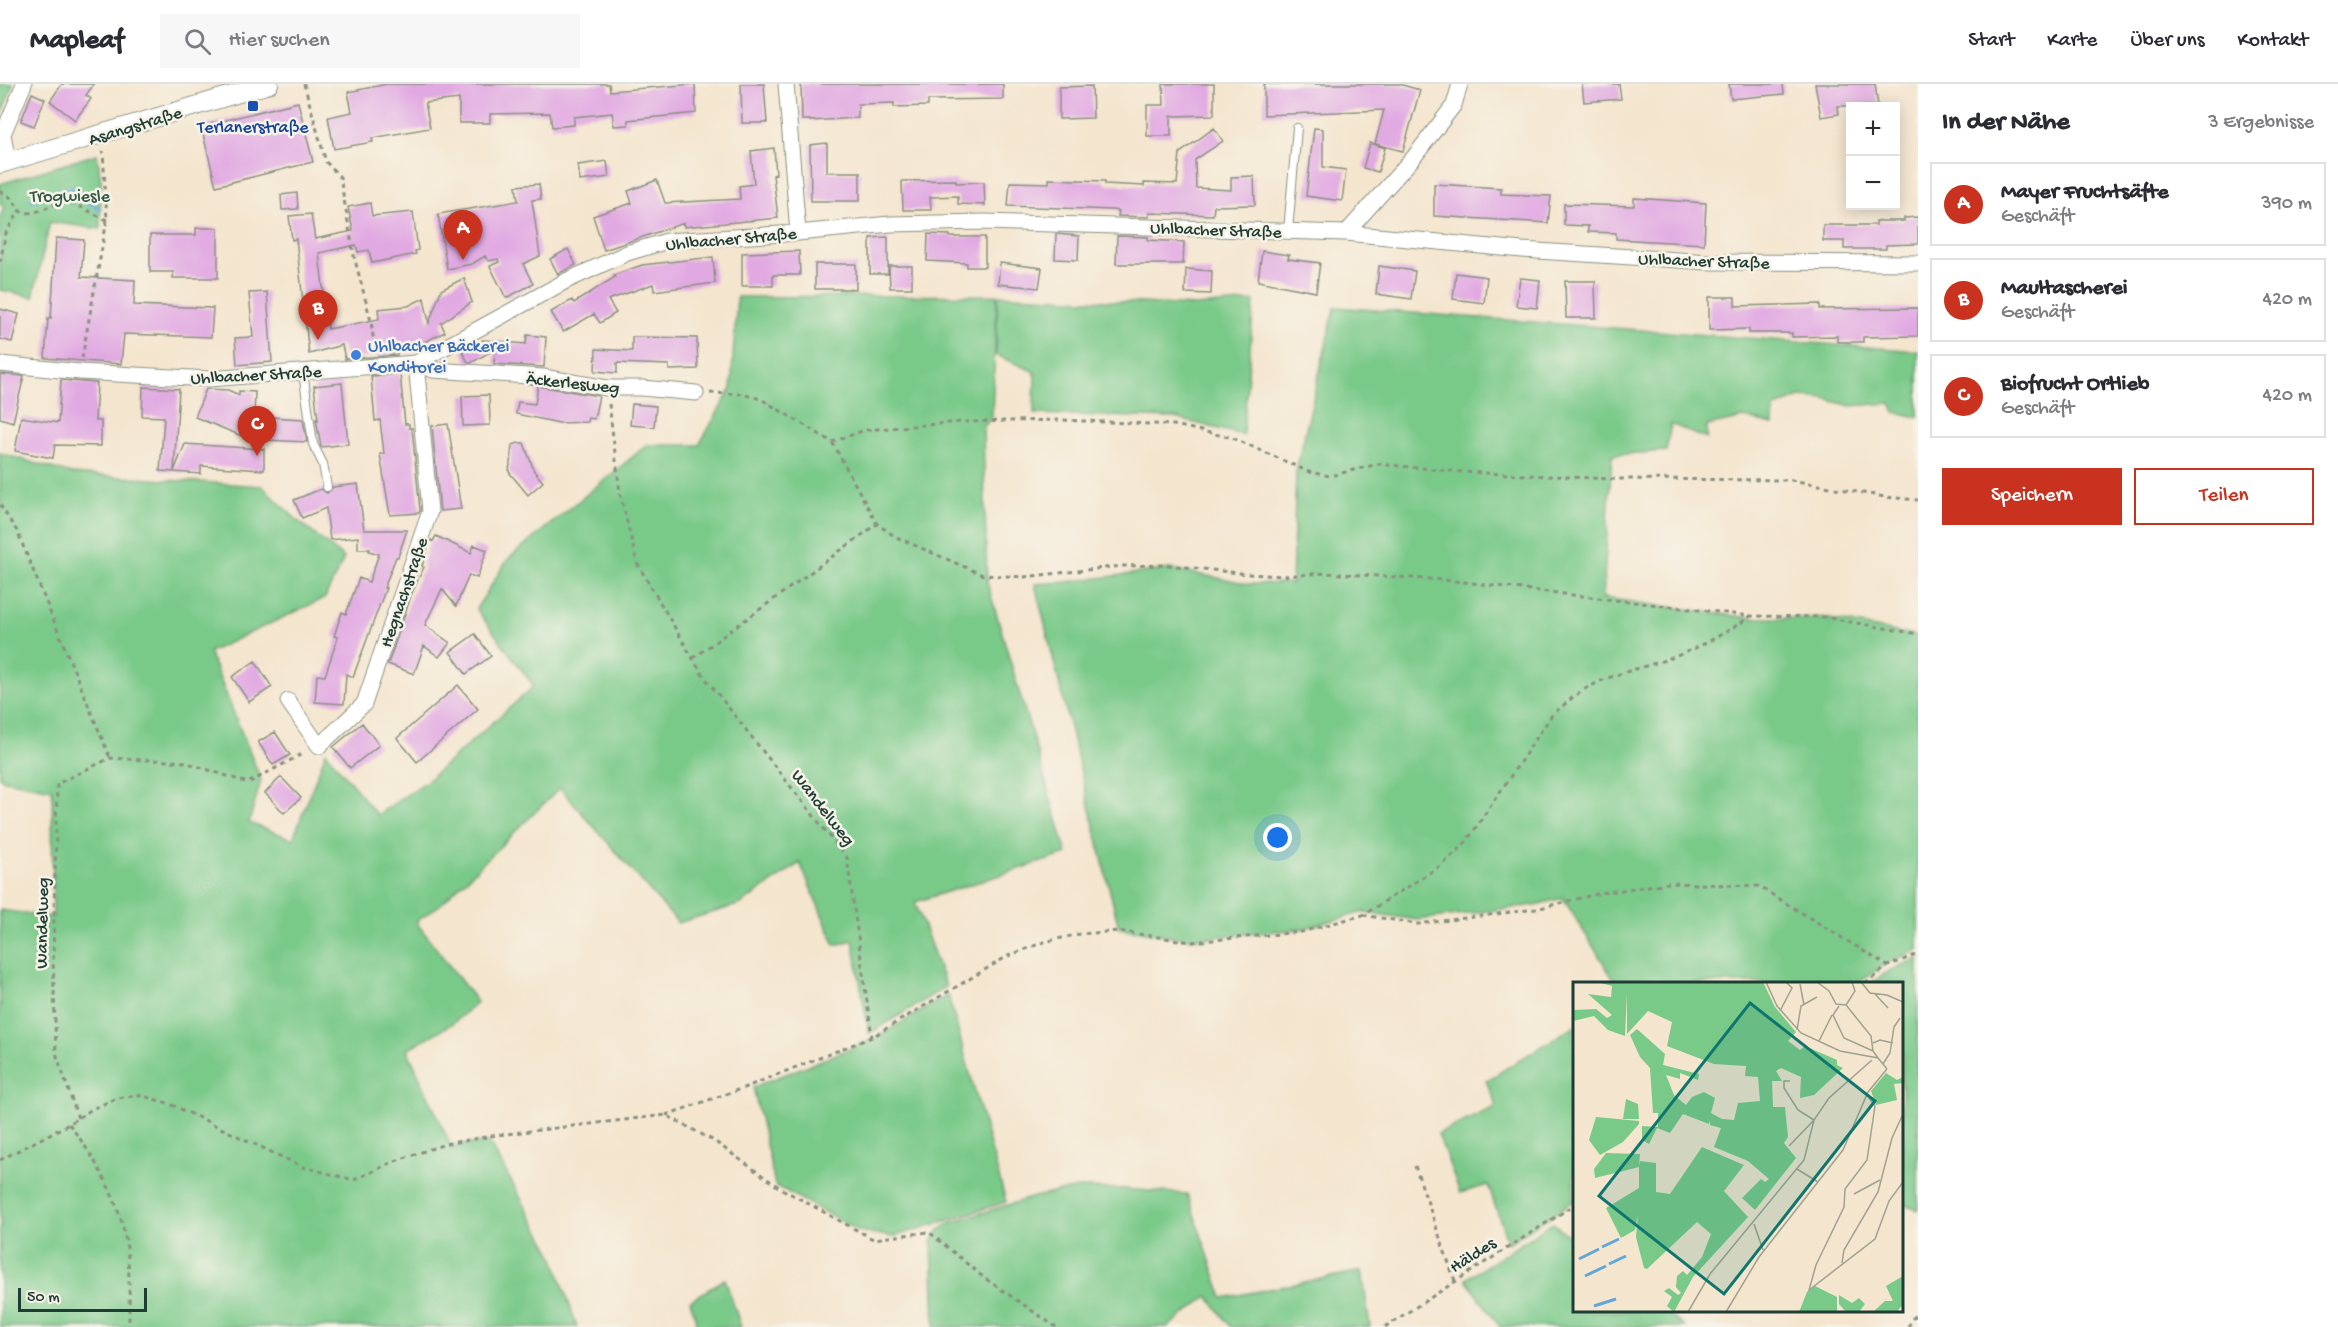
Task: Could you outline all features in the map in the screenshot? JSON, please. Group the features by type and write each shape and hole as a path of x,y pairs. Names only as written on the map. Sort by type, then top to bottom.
{"street":[{"path":"4,163 3,134 24,84"},
{"name":"Asangstraße","path":"4,163 269,84"},
{"path":"786,84 798,233"},
{"path":"1346,233 1414,157 1454,105 1460,84"},
{"name":"Uhlbacher Straße","path":"0,364 80,372 209,379 416,363 566,281 627,253 667,241 798,233 890,224 984,222 1346,233 1522,250 1709,262 1918,263"},
{"name":"Äckerlesweg","path":"416,363 433,370 543,377 607,388 642,388 696,393"},
{"name":"Hegnachstraße","path":"319,746 364,704 430,511 416,363"},
{"path":"288,701 319,746"}],"lane":[{"path":"1288,231 1297,128"},
{"path":"303,372 313,444 323,464 327,487"}],"path":[{"path":"304,84 326,162 340,177 354,256 371,321 376,365"},
{"path":"80,372 107,220 102,135"},
{"path":"0,191 10,197 20,210 29,213 38,213 52,206 70,204 107,220"},
{"path":"0,261 6,232 20,210"},
{"name":"Wandelweg","path":"607,388 620,493 638,563 702,674 847,858 872,1037"},
{"path":"696,393 741,394 761,399 832,442 877,524 896,537 983,575 1024,577 1123,566 1167,565 1282,576 1326,573 1446,580 1751,616 1823,617 1918,634"},
{"path":"832,442 866,430 962,422 1061,420 1163,424 1233,438 1309,472 1330,476 1378,464 1463,472 1613,479 1791,480 1885,497 1918,500"},
{"path":"0,505 17,531 110,758"},
{"path":"693,658 877,524"},
{"path":"0,1160 69,1124 92,1108 117,1098 139,1095 168,1103 303,1167 354,1180 395,1161 445,1144 497,1135 666,1115 756,1083 872,1037 1008,956 1044,942 1080,934 1119,931 1191,942 1301,932 1363,915 1442,865 1467,842 1552,715 1569,700 1603,681 1713,640 1751,616"},
{"name":"Wandelweg","path":"78,1118 56,1053 53,958 57,784 110,758 185,762 248,783 319,746"},
{"path":"1363,915 1418,924 1536,909 1601,893 1670,883 1758,886 1888,966"},
{"path":"1868,982 1888,966 1918,954"},
{"path":"666,1115 714,1141 780,1188 873,1239 929,1232 983,1277 1056,1327"},
{"path":"69,1124 98,1168 115,1203 127,1247 129,1327"},
{"path":"1415,1166 1455,1281"},
{"name":"Häldes","path":"1385,1327 1573,1206"},
{"path":"1908,1327 1918,1309"}],"green space":[{"path":"0,84 13,84 0,118"},
{"name":"Trogwiesle","path":"97,154 101,180 100,229 50,222 33,297 0,290 0,218 4,206 0,204 0,184"},
{"path":"997,295 992,416 983,428 987,582 1067,854 915,902 946,987 869,1034 853,940 835,945 800,863 741,904 678,923 560,788 441,904 416,922 477,1002 452,1024 407,1049 451,1146 489,1142 553,1255 577,1327 0,1327 0,910 53,917 52,789 0,777 0,453 72,474 262,486 298,521 344,558 325,598 209,652 261,780 249,823 293,839 326,752 377,815 428,780 534,686 476,609 508,559 647,445 699,445 731,389 737,297"},
{"path":"998,295 1195,306 1254,301 1243,435 1175,418 1034,414 1035,372 996,355"},
{"path":"1335,307 1918,351 1918,417 1895,412 1891,403 1851,406 1825,399 1800,397 1774,408 1773,425 1744,418 1707,426 1707,439 1671,424 1666,451 1612,455 1603,598 1752,618 1824,618 1918,636 1918,950 1887,963 1860,982 1615,982 1563,898 1535,905 1417,920 1364,912 1301,929 1190,939 1119,928 1035,584 1171,569 1249,584 1292,583 1296,471"},
{"path":"1918,958 1918,1210 1903,1203 1903,982 1873,982 1891,970"},
{"path":"948,995 1006,1202 893,1237 859,1231 775,1185 753,1087 872,1040"},
{"path":"1573,1027 1573,1202 1508,1243 1488,1185 1460,1193 1438,1134 1497,1106 1486,1081"},
{"path":"1078,1188 1187,1194 1223,1298 1362,1271 1370,1327 1231,1327 1208,1296 1168,1327 935,1327 932,1242 938,1231 949,1223 1034,1197"},
{"path":"1553,1223 1573,1239 1573,1312 1665,1312 1685,1327 1500,1327 1466,1279"},
{"path":"725,1279 741,1327 698,1327 690,1301"}],"building":[{"path":"62,84 94,84 86,95 91,99 75,120 50,101"},
{"path":"387,84 609,84 610,91 695,84 696,113 628,120 628,125 614,126 612,113 574,117 574,125 552,127 550,113 490,114 490,123 459,123 459,99 425,103 430,128 372,138 373,142 334,149 328,117 352,112 348,92"},
{"path":"741,84 764,84 767,123 742,123"},
{"path":"801,84 1003,84 1003,99 928,100 928,106 894,107 894,103 858,104 858,118 810,121 802,120"},
{"path":"1163,84 1214,84 1214,115 1171,116 1171,136 1147,136 1147,105 1164,105"},
{"path":"1264,84 1399,84 1420,90 1403,151 1375,144 1384,110 1264,115"},
{"path":"1582,84 1619,84 1621,99 1584,102"},
{"path":"1729,84 1783,84 1784,94 1731,99"},
{"path":"1815,84 1875,84 1877,102 1846,102 1846,106 1838,106 1839,114 1821,117"},
{"path":"1092,86 1093,118 1059,119 1059,87"},
{"path":"32,93 45,99 34,126 21,121"},
{"path":"298,102 313,162 216,186 201,126"},
{"path":"1214,128 1223,141 1195,160 1196,188 1231,190 1231,177 1254,176 1255,205 1214,206 1213,215 1149,213 1149,217 1118,216 1119,211 1112,210 1008,206 1010,182 1049,183 1049,179 1105,181 1105,184 1144,186 1144,183 1177,184 1180,153"},
{"path":"1314,128 1323,129 1323,167 1346,170 1342,201 1306,196"},
{"path":"827,143 827,172 860,172 860,201 811,201 810,145"},
{"path":"1370,143 1385,148 1378,172 1363,168"},
{"path":"774,148 776,174 773,175 778,218 684,227 684,223 604,250 593,216 632,203 628,191 657,180 665,203 740,199 739,186 754,184 751,151"},
{"path":"607,161 609,177 580,181 578,165"},
{"path":"956,180 956,183 984,182 985,205 958,204 958,196 930,197 931,210 903,210 902,181"},
{"path":"539,184 541,199 532,200 540,256 523,264 533,284 506,298 490,266 499,262 498,259 488,261 485,256 472,264 447,269 438,214 518,201 516,186"},
{"path":"1434,184 1501,188 1501,194 1551,196 1548,223 1434,216"},
{"path":"297,193 298,209 282,210 281,195"},
{"path":"1634,198 1706,203 1704,244 1616,239 1616,233 1588,232 1588,226 1564,225 1564,204 1634,206"},
{"path":"370,203 372,216 413,212 418,250 415,251 416,254 372,263 369,250 358,252 356,245 319,253 328,329 379,319 378,309 408,306 424,298 429,323 441,290 464,278 472,302 441,323 445,332 410,349 397,351 397,355 345,359 342,345 309,354 296,239 292,240 289,216 311,214 315,239 353,231 348,207"},
{"path":"1918,217 1918,244 1886,245 1886,249 1844,249 1844,241 1823,241 1823,225 1876,225 1876,221 1904,221 1904,218"},
{"path":"196,228 218,228 218,278 173,278 173,272 150,272 150,235 196,235"},
{"path":"928,234 950,235 950,237 985,237 985,267 967,267 967,263 927,261"},
{"path":"1056,234 1079,236 1078,260 1055,259"},
{"path":"1117,236 1184,242 1183,264 1116,264"},
{"path":"888,237 888,274 870,274 870,238"},
{"path":"56,238 84,240 81,277 135,280 134,305 213,308 211,337 124,334 121,364 45,358 48,318 51,318"},
{"path":"568,249 576,265 558,274 550,259"},
{"path":"799,251 800,275 773,275 773,286 742,286 742,253"},
{"path":"1262,251 1289,255 1288,259 1320,263 1316,292 1258,281"},
{"path":"713,257 715,283 654,291 653,284 608,300 616,313 600,323 594,314 563,332 551,312 572,300 574,303 615,277 614,275 642,265"},
{"path":"1000,263 1042,268 1039,288 998,284"},
{"path":"815,264 856,264 856,289 815,289"},
{"path":"889,266 912,266 912,288 890,288"},
{"path":"1379,266 1415,271 1411,299 1376,294"},
{"path":"1186,269 1212,271 1211,294 1185,293"},
{"path":"1456,273 1487,277 1484,303 1453,299"},
{"path":"1520,278 1540,280 1537,308 1516,306"},
{"path":"1565,281 1595,281 1596,318 1566,318"},
{"path":"267,292 272,362 237,365 235,338 253,337 249,293"},
{"path":"1709,297 1735,297 1735,306 1820,304 1820,309 1918,308 1918,336 1863,337 1863,342 1837,342 1837,336 1792,337 1792,333 1749,333 1749,329 1709,330"},
{"path":"0,309 19,314 12,342 0,339"},
{"path":"527,335 546,337 544,367 494,364 495,349 471,363 462,352 483,340 526,344"},
{"path":"632,337 697,338 698,369 669,370 669,365 617,363 617,373 595,371 596,349 632,351"},
{"path":"0,374 24,376 13,422 0,418"},
{"path":"400,374 405,424 409,424 409,428 412,428 420,510 419,513 390,515 380,454 384,454 380,420 375,421 371,376"},
{"path":"61,380 97,383 95,421 101,421 101,446 55,445 53,458 15,451 21,417 58,423"},
{"path":"342,383 348,444 321,447 314,386"},
{"path":"538,386 599,396 594,419 588,418 587,422 559,423 516,414 518,402 535,404"},
{"path":"143,387 179,389 174,471 185,444 264,449 264,470 201,466 201,474 160,471 164,417 142,416"},
{"path":"206,389 228,390 239,395 239,391 255,392 254,416 303,419 307,442 264,440 264,445 195,417"},
{"path":"489,395 490,425 463,426 462,396"},
{"path":"632,404 656,406 654,427 630,425"},
{"path":"448,424 461,509 440,511 432,426"},
{"path":"524,443 534,471 543,482 528,495 509,472 512,445"},
{"path":"358,484 364,530 407,530 353,677 346,674 344,704 315,702 317,675 325,676 338,637 334,636 342,612 346,614 359,578 369,582 379,554 369,551 370,549 358,549 358,537 330,540 326,508 302,518 294,500 321,489 327,493 333,487"},
{"path":"436,536 471,553 474,545 487,550 477,578 469,575 456,606 442,589 425,625 450,643 439,657 424,646 414,674 388,664 412,593 424,567 422,566 430,540 433,541"},
{"path":"475,634 491,656 466,674 450,652"},
{"path":"255,661 272,687 249,702 232,677"},
{"path":"458,685 478,709 417,762 397,738"},
{"path":"362,723 379,745 350,768 333,747"},
{"path":"275,732 290,755 273,765 258,742"},
{"path":"281,777 301,798 284,813 265,793"}],"waterway":[{"path":"32,199 72,188 99,208"}],"place":[{"name":"Terlanerstraße","path":"253,106"},
{"name":"Mayer Fruchtsäfte","path":"463,260"},
{"name":"Maultascherei","path":"318,340"},
{"name":"Uhlbacher Bäckerei Konditorei","path":"356,355"},
{"name":"Biofrucht Ortlieb","path":"257,456"}]}
